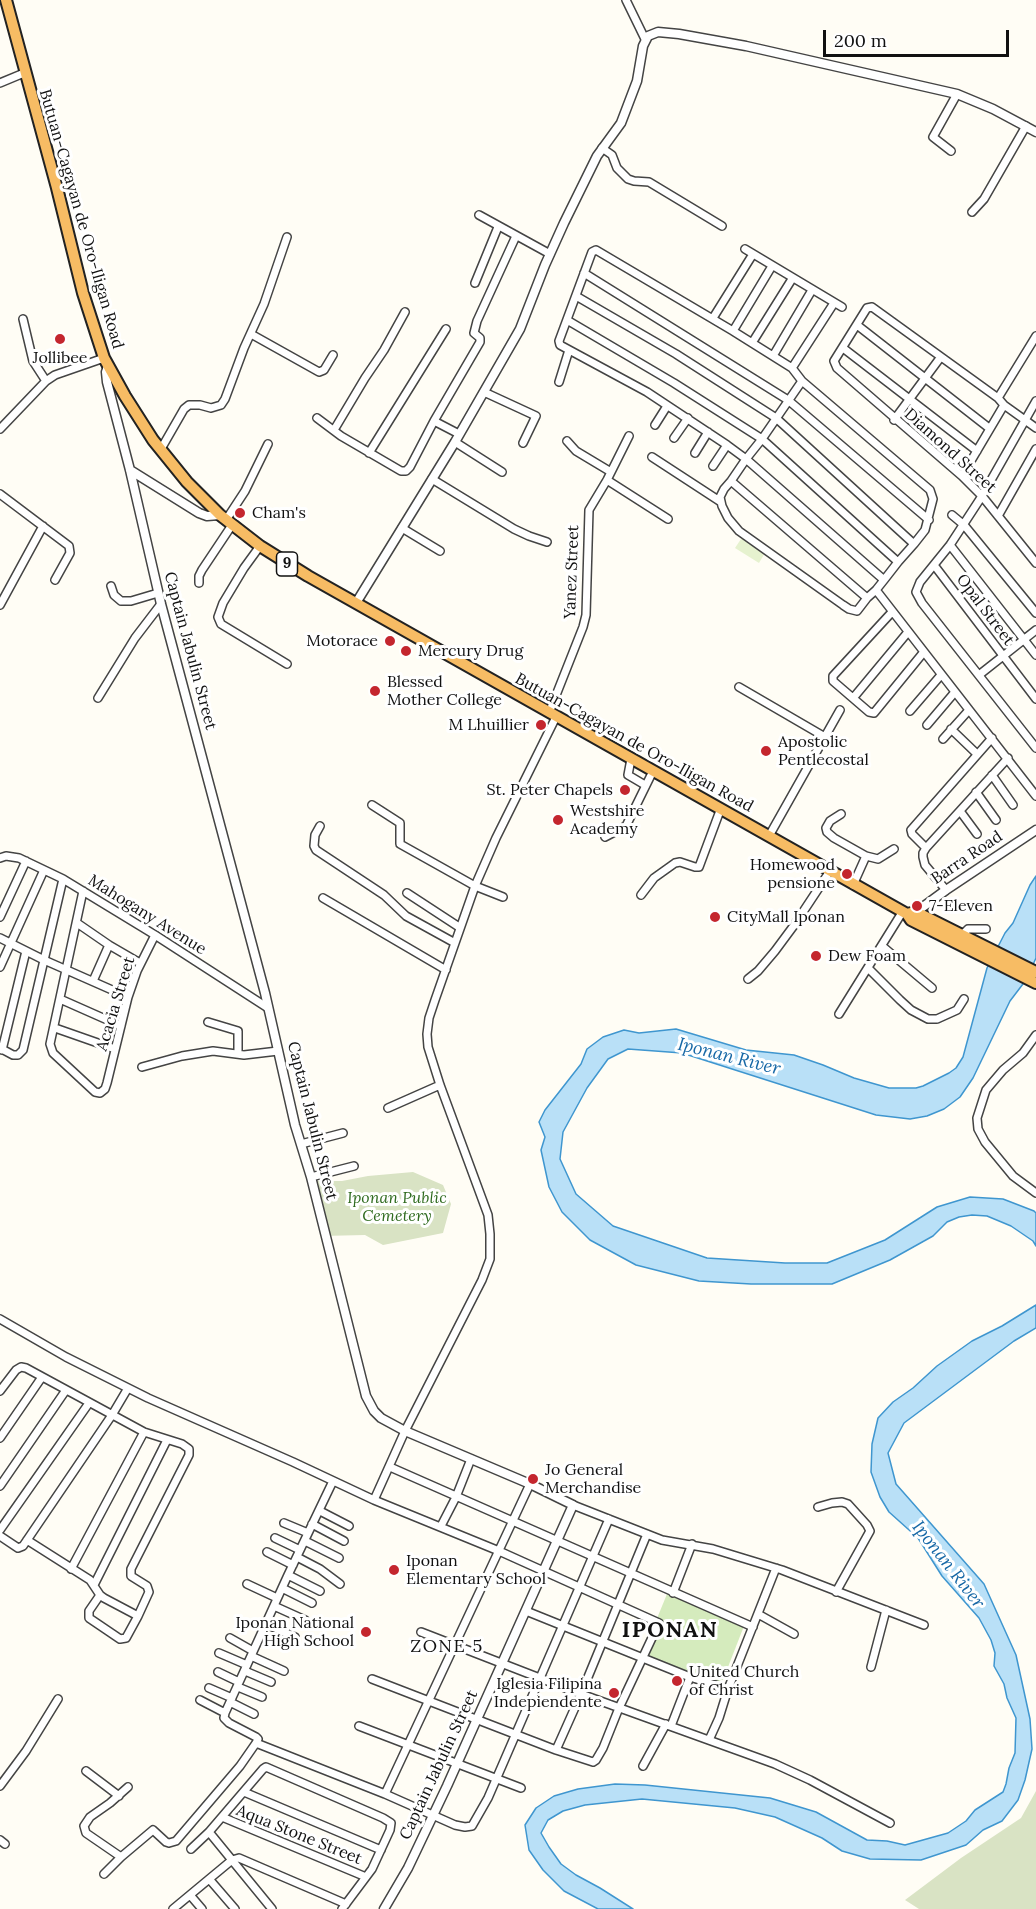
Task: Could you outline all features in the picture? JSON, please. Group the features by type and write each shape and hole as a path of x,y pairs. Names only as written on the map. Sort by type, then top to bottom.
{"highway":[{"name":"Butuan-Cagayan de Oro-Iligan Road","path":"6,0 4,14 24,73 86,302 106,362 144,427 202,498 226,520 288,565 909,914"},
{"name":"9","path":"909,914 962,935 1036,972"},
{"name":"9","path":"909,914 1036,983"}],"street":[{"path":"356,603 457,438 520,329 550,254 602,148 616,134 621,123 638,81 645,39 626,0"},
{"path":"645,39 652,33 680,33 957,94 993,109 1036,132"},
{"path":"0,83 24,73"},
{"path":"951,151 933,137 957,94"},
{"path":"972,212 984,199 1026,126"},
{"path":"602,148 612,155 617,168 628,179 649,182 722,226"},
{"path":"478,215 550,254"},
{"path":"475,283 498,226"},
{"path":"317,418 400,471 410,468 434,421 480,342 474,333 477,321 516,236"},
{"path":"161,449 184,409 189,405 211,408 221,405 225,399 264,304 287,237"},
{"path":"745,249 842,307"},
{"path":"802,381 762,439 746,459 721,495 721,502 728,518 739,531 843,605 857,610 876,590 925,530 933,499 930,490 802,381 792,368 713,318 596,250 592,252 560,343 647,392 727,445 746,459 884,580"},
{"path":"713,318 753,254"},
{"path":"733,331 772,266"},
{"path":"584,273 788,400 928,520"},
{"path":"752,343 792,279"},
{"path":"773,356 812,290"},
{"path":"576,296 676,354 776,418 915,544"},
{"path":"792,368 834,303"},
{"path":"977,450 843,348 868,306 998,398 1024,421 1036,428"},
{"path":"334,430 405,312"},
{"path":"23,319 33,361 46,381"},
{"path":"567,320 674,383 762,439 898,562"},
{"path":"857,325 989,428"},
{"path":"369,453 446,329"},
{"path":"251,334 319,372 324,370 333,355"},
{"path":"998,398 1036,336"},
{"name":"Diamond Street","path":"843,348 834,361 837,368 894,420 962,476 982,496 1036,563"},
{"path":"559,382 569,350"},
{"path":"894,420 940,358"},
{"path":"0,429 46,381 55,375 106,362"},
{"name":"Captain Jabulin Street","path":"106,362 107,382 158,593 268,1008 366,1396 374,1411 381,1418 405,1431 573,1504 458,1763 408,1868 384,1909"},
{"path":"484,392 536,416 523,443"},
{"path":"1036,400 982,496 950,545 918,586 917,595 1036,748"},
{"path":"962,476 1004,405"},
{"path":"655,425 667,406"},
{"path":"674,438 688,418"},
{"path":"434,421 502,472"},
{"path":"695,453 708,432"},
{"name":"Yanez Street","path":"374,1500 405,1431 482,1280 490,1259 488,1215 428,1047 429,1018 475,886 553,715 586,615 588,515 592,503 608,480 629,436"},
{"path":"567,441 576,451 611,472"},
{"path":"199,583 199,576 226,520 245,491 268,444"},
{"path":"714,466 727,445"},
{"path":"998,516 1036,449"},
{"path":"651,457 721,502"},
{"path":"130,470 199,513 226,520"},
{"path":"432,479 514,529 547,542"},
{"path":"608,480 668,519"},
{"path":"731,481 867,598"},
{"path":"0,494 64,541 70,550 55,580"},
{"path":"952,515 963,525 1036,613"},
{"path":"0,605 43,526"},
{"path":"402,528 440,551"},
{"path":"950,545 1036,655"},
{"path":"260,546 223,603 218,617 222,624 287,664"},
{"name":"Opal Street","path":"934,565 1036,699"},
{"path":"111,586 114,595 121,601 131,601 158,593"},
{"path":"876,590 1036,796"},
{"path":"98,698 135,638 161,604"},
{"path":"891,612 833,676 833,681 869,712 874,713 923,653"},
{"path":"979,675 1036,630"},
{"path":"854,697 908,632"},
{"path":"910,711 941,675"},
{"path":"739,687 825,737"},
{"path":"927,725 955,692"},
{"path":"769,836 840,710"},
{"path":"943,739 969,710"},
{"path":"951,729 977,754"},
{"path":"926,848 911,830 992,738"},
{"path":"946,890 925,865 922,857 926,848 1008,758"},
{"path":"631,759 628,775 645,785"},
{"path":"605,837 626,826 653,771"},
{"path":"992,775 1013,805"},
{"path":"976,792 996,820"},
{"path":"372,805 400,823 400,844 475,886 503,897"},
{"path":"641,895 654,878 675,863 680,862 699,867 721,808"},
{"path":"960,811 977,834"},
{"path":"841,814 830,821 826,828 834,838 878,860 894,849"},
{"path":"320,826 315,835 316,850 384,895 406,916 455,943"},
{"name":"Barra Road","path":"909,914 1036,830"},
{"name":"Mahogany Avenue","path":"2,856 26,861 63,879 268,1008"},
{"path":"854,885 866,856"},
{"path":"0,917 26,861"},
{"path":"0,967 44,870"},
{"path":"748,979 775,951 830,871"},
{"path":"26,951 1,1049 12,1055 18,1055 23,1050 63,879"},
{"path":"83,891 55,1028 115,1049"},
{"path":"407,893 459,927"},
{"path":"323,898 446,970"},
{"path":"839,1014 882,946 909,914"},
{"path":"77,923 140,963"},
{"path":"962,935 968,929 986,929"},
{"name":"Acacia Street","path":"55,1028 50,1044 53,1053 95,1092 100,1093 108,1083 128,997 140,963 155,935"},
{"path":"0,938 128,997"},
{"path":"93,981 109,945"},
{"path":"882,946 932,988"},
{"path":"868,968 911,1010 928,1019 948,1015 957,1010 964,999"},
{"path":"60,999 121,1026"},
{"path":"208,1022 238,1031 238,1054"},
{"path":"1036,1035 1023,1053 994,1080 987,1090 977,1118 978,1129 985,1142 1013,1176 1036,1193"},
{"path":"142,1067 182,1056 213,1051 238,1054 278,1051"},
{"path":"388,1108 440,1085"},
{"path":"301,1144 343,1133"},
{"path":"311,1177 354,1166"},
{"path":"0,1319 66,1357 148,1398 374,1500 499,1551 658,1623 596,1760 587,1761 556,1750 517,1733 372,1679"},
{"path":"0,1391 16,1370 21,1367 26,1368 144,1432 182,1444 189,1449 189,1455 131,1569 131,1576 149,1589 144,1606 126,1638 120,1639 89,1618 89,1611 100,1595"},
{"path":"0,1438 42,1377"},
{"path":"0,1536 18,1548 23,1546 128,1388"},
{"path":"0,1486 66,1390"},
{"path":"0,1530 89,1403"},
{"path":"70,1569 144,1432"},
{"path":"94,1585 168,1440"},
{"path":"441,1526 456,1497 471,1459"},
{"path":"390,1467 753,1627"},
{"path":"104,1874 153,1830 169,1843 176,1841 240,1766 256,1743 257,1738 229,1723 224,1718 225,1713 333,1481"},
{"path":"384,1794 530,1484"},
{"path":"818,1508 832,1503 848,1504 867,1525 870,1532 836,1592"},
{"path":"573,1504 670,1543 692,1544 777,1568 924,1625"},
{"path":"320,1512 349,1526"},
{"path":"256,1743 455,1825 470,1827 483,1809 609,1519"},
{"path":"284,1523 308,1533"},
{"path":"312,1524 344,1541"},
{"path":"556,1750 647,1534"},
{"path":"275,1538 340,1584"},
{"path":"27,1540 90,1580 100,1595 138,1616"},
{"path":"305,1541 339,1558"},
{"path":"673,1593 692,1544"},
{"path":"267,1552 293,1565"},
{"path":"709,1740 777,1568"},
{"path":"288,1575 320,1591"},
{"path":"247,1584 277,1598"},
{"path":"282,1588 312,1603"},
{"path":"274,1606 305,1620"},
{"path":"871,1667 886,1610"},
{"path":"526,1611 690,1677 728,1689"},
{"path":"758,1614 794,1634"},
{"path":"266,1624 295,1637"},
{"path":"421,1632 581,1694 775,1764 890,1823"},
{"path":"230,1638 284,1671"},
{"path":"219,1653 271,1682"},
{"path":"218,1672 262,1697"},
{"path":"643,1766 669,1725 690,1677"},
{"path":"209,1688 254,1714"},
{"path":"0,1786 26,1751 58,1699"},
{"path":"200,1700 225,1713"},
{"path":"359,1726 521,1788"},
{"path":"172,1909 232,1860 239,1858 344,1906 372,1869 391,1825 390,1821 266,1767 209,1832 191,1849"},
{"path":"86,1771 119,1796"},
{"path":"121,1857 86,1833 84,1826 90,1817 128,1787"},
{"path":"244,1792 381,1850"},
{"name":"Aqua Stone Street","path":"222,1817 366,1877"},
{"path":"209,1832 272,1909"},
{"path":"210,1880 235,1909"},
{"path":"190,1895 202,1909"}],"green space":[{"path":"743,536 766,551 759,563 735,548"},
{"name":"Iponan Public Cemetery","path":"413,1172 443,1185 451,1204 443,1233 383,1245 365,1235 322,1236 309,1181 342,1181"},
{"path":"667,1594 744,1626 721,1685 642,1655"},
{"path":"1036,1791 1036,1909 919,1909 905,1900 961,1858 1021,1818"}],"water":[{"name":"Iponan River","path":"1036,876 1036,958 1026,980 1010,1001 973,1078 960,1097 944,1109 927,1116 910,1119 876,1115 682,1053 628,1049 608,1059 587,1088 563,1132 560,1159 576,1194 613,1226 707,1258 827,1263 885,1240 937,1207 970,1197 1003,1199 1034,1211 1036,1213 1036,1246 1033,1241 1011,1226 987,1216 972,1215 947,1222 933,1236 890,1260 832,1284 751,1284 699,1281 636,1265 590,1240 562,1212 549,1187 541,1150 545,1137 539,1122 545,1110 581,1064 587,1049 603,1037 624,1030 639,1033 676,1029 746,1050 794,1055 854,1078 889,1088 923,1086 956,1068 963,1057 987,968"},
{"name":"Iponan River","path":"1036,1305 1036,1328 1014,1341 904,1423 888,1453 896,1484 984,1584 1016,1655 1030,1719 1032,1749 1018,1800 1002,1821 983,1830 966,1845 921,1860 870,1859 842,1851 822,1838 775,1817 735,1808 642,1799 585,1805 563,1811 548,1820 541,1833 561,1864 633,1909 598,1909 564,1891 543,1870 529,1850 525,1825 536,1808 554,1796 578,1789 615,1784 645,1785 770,1798 816,1812 867,1840 905,1845 948,1833 966,1821 975,1810 1003,1792 1015,1753 1016,1718 1007,1698 1004,1684 994,1666 995,1653 991,1640 979,1618 942,1576 918,1538 889,1512 880,1497 871,1472 872,1444 878,1418 893,1402 972,1341"}],"place":[{"name":"Jollibee","path":"60,339"},
{"name":"Cham's","path":"240,513"},
{"name":"Motorace","path":"390,641"},
{"name":"Mercury Drug","path":"406,651"},
{"name":"Blessed Mother College","path":"375,691"},
{"name":"M Lhuillier","path":"541,725"},
{"name":"Apostolic Pentlecostal","path":"766,751"},
{"name":"St. Peter Chapels","path":"625,790"},
{"name":"Westshire Academy","path":"558,820"},
{"name":"Homewood pensione","path":"847,874"},
{"name":"7-Eleven","path":"917,906"},
{"name":"CityMall Iponan","path":"715,917"},
{"name":"Dew Foam","path":"816,956"},
{"name":"Jo General Merchandise","path":"533,1479"},
{"name":"Iponan Elementary School","path":"394,1570"},
{"name":"Iponan National High School","path":"366,1632"},
{"name":"United Church of Christ","path":"677,1681"},
{"name":"Iglesia Filipina Indepiendente","path":"614,1693"}],"district":[{"name":"IPONAN","path":"670,1631"},
{"name":"ZONE 5","path":"447,1647"}]}
